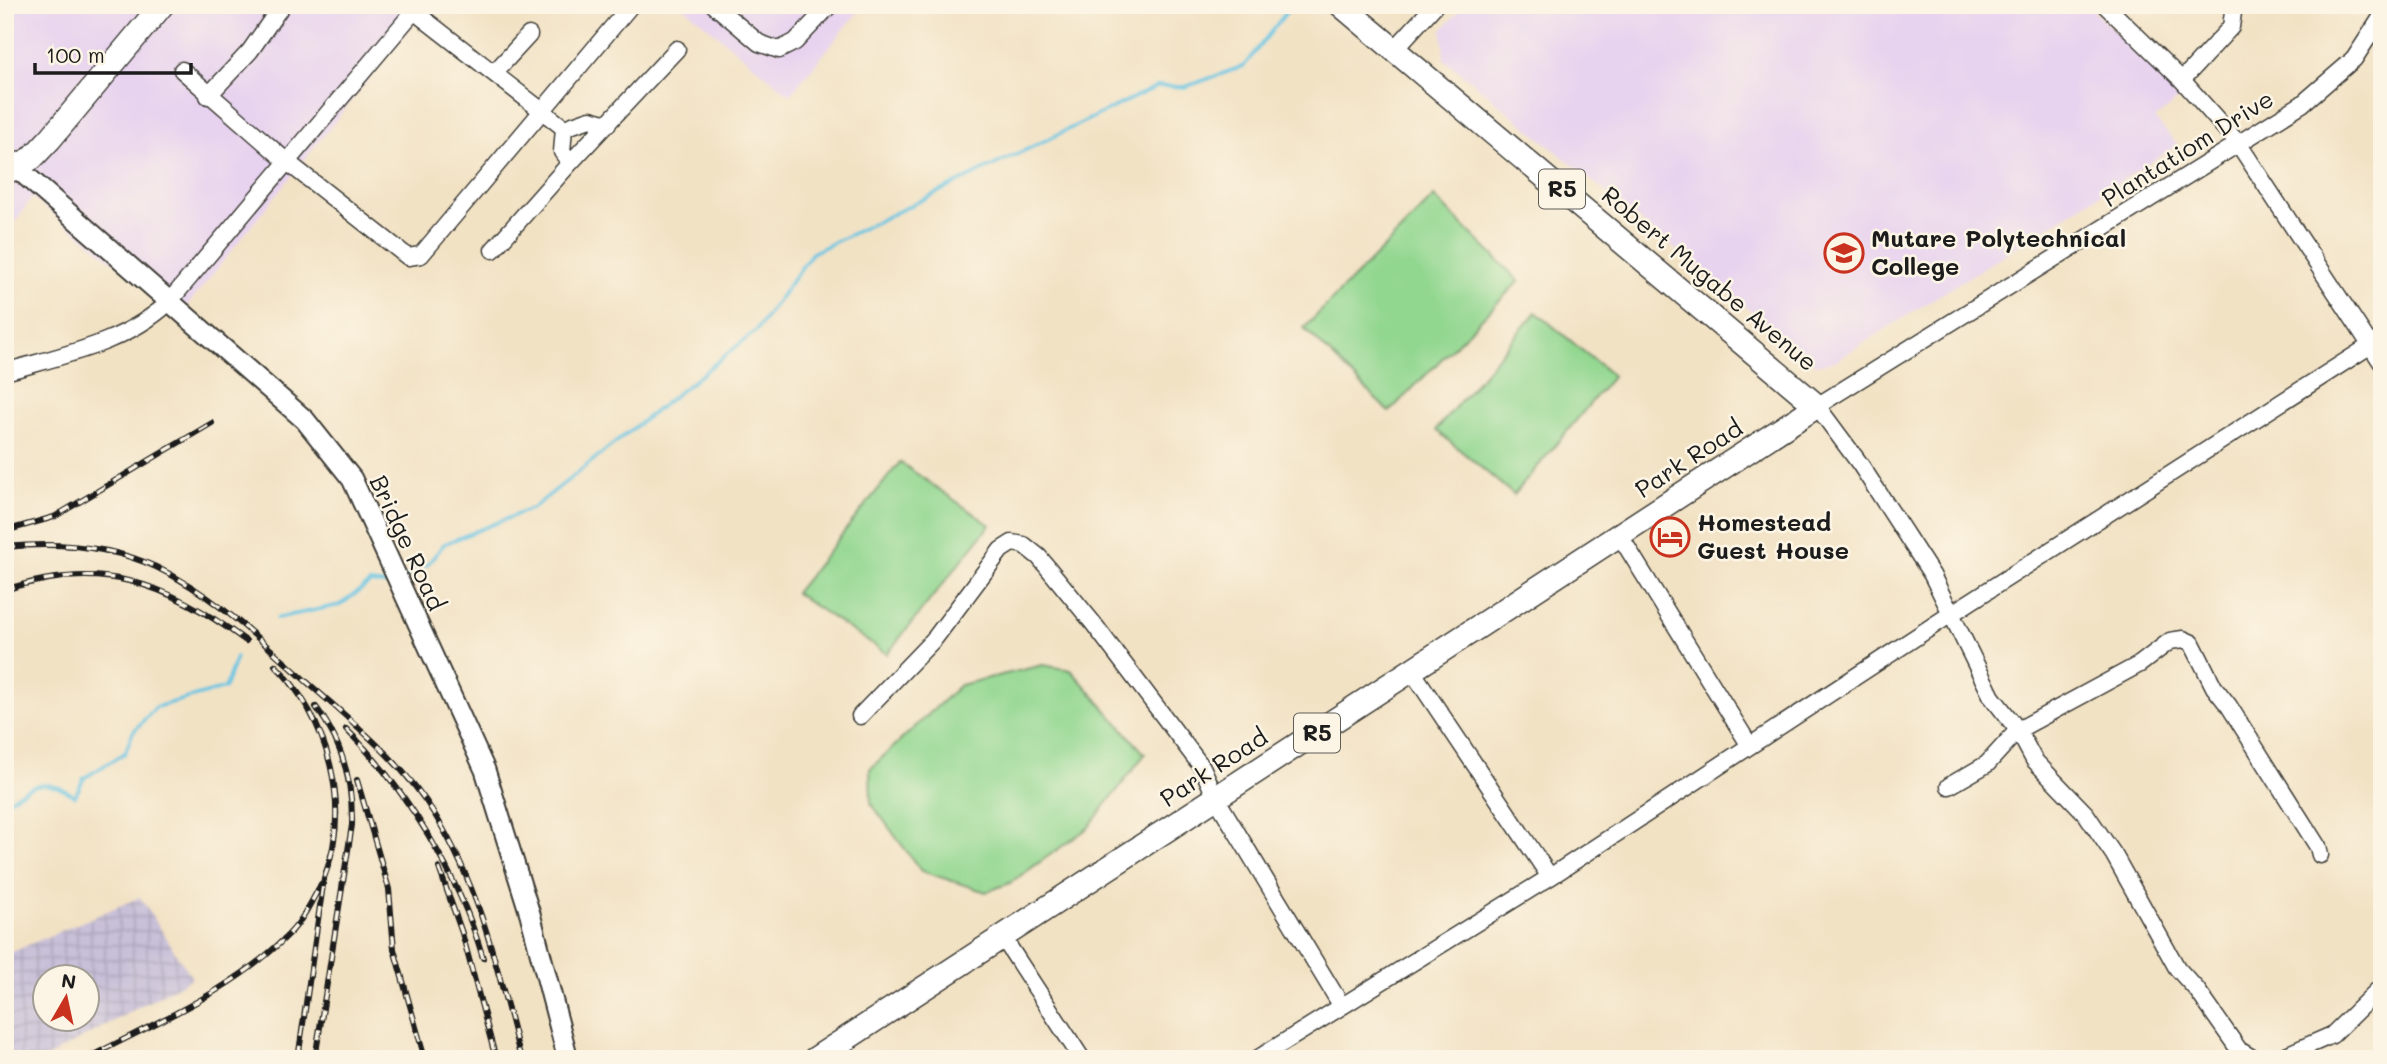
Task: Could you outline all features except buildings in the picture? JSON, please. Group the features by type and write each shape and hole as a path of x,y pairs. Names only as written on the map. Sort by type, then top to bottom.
{"highway":[{"path":"9,167 43,130 144,5"},
{"path":"9,167 32,158 50,139 162,5"},
{"name":"Robert Mugabe Avenue","path":"1341,5 1818,406"},
{"name":"Park Road","path":"815,1059 1818,406"}],"main road":[{"name":"Bridge Road","path":"9,167 305,419 352,479 485,770 530,914 568,1059"}],"street":[{"path":"208,96 250,51 282,5"},
{"path":"182,70 208,96 286,161 408,257 421,255 631,5"},
{"path":"714,5 759,43 779,50 795,42 830,5"},
{"path":"1395,49 1435,5"},
{"path":"2105,5 2182,80 2238,143 2376,342 2382,363"},
{"path":"2182,80 2231,27 2234,5"},
{"path":"5,372 122,336 149,321 168,303 413,7 564,128"},
{"name":"Plantatiom Drive","path":"1818,406 2302,104 2354,60 2382,16"},
{"path":"494,73 529,36"},
{"path":"493,250 677,49"},
{"path":"564,128 590,119 608,124"},
{"path":"564,128 562,152 570,163"},
{"path":"1257,1059 1550,877 1951,614 2376,342"},
{"path":"1818,406 1932,575 1992,697 2018,730 2034,760 2086,814 2114,855 2177,968 2197,990 2239,1050 2255,1059"},
{"path":"1620,536 1750,746"},
{"path":"860,716 934,638 1001,550 1012,543 1024,545 1039,557 1093,623 1202,767 1216,798 1341,1005"},
{"path":"1950,786 1987,764 2018,730 2098,684 2120,676 2170,641 2183,639 2192,643 2214,687 2229,706 2318,846 2320,855"},
{"path":"1412,671 1550,877"},
{"path":"1002,936 1082,1059"},
{"path":"2277,1059 2332,1035 2382,986"}],"shaded area":[{"path":"5,5 428,5 180,315 32,197 5,238"},
{"path":"681,5 864,5 790,95"},
{"name":"Mutare Polytechnical College","path":"1464,5 2087,5 2182,96 2155,119 2178,145 1835,361 1816,365 1444,59 1442,30"},
{"path":"140,897 192,978 102,1027 102,962 32,962 32,1032 93,1032 44,1059 5,1059 5,955"}],"green space":[{"path":"1434,197 1519,281 1389,412 1304,328"},
{"path":"1536,312 1613,376 1514,495 1436,430"},
{"path":"900,462 990,525 887,654 795,593"},
{"path":"1043,665 1071,670 1145,754 1088,828 1010,883 986,892 921,871 871,803 870,769 960,685"}],"waterway":[{"path":"403,579 428,564 444,544 533,508 756,331 812,253 1158,86 1185,87 1244,66 1292,5"},
{"path":"277,618 340,605 370,583 394,585"},
{"path":"5,803 39,785 55,786 75,796 84,778 125,753 133,732 156,707 225,688 236,657"}],"railway":[{"path":"5,531 54,517 212,423"},
{"path":"5,547 63,545 101,550 138,560 177,578 216,604 272,650 393,760 435,815 465,873 487,934 521,1059"},
{"path":"5,590 72,576 132,582 189,604 246,641"},
{"path":"275,665 294,686 322,737 335,793 336,822 332,851 324,878 298,1059"},
{"path":"315,1059 352,825 350,793 344,763 333,734 316,707"},
{"path":"346,729 390,779 428,835 460,896 483,958"},
{"path":"357,780 389,889 394,949 425,1059"},
{"path":"439,868 462,933 496,1059"},
{"path":"86,1059 193,1004 244,972 294,929 321,884"}],"place":[{"name":"Mutare Polytechnical College","path":"1844,253"},
{"name":"Homestead Guest House","path":"1670,537"}]}
